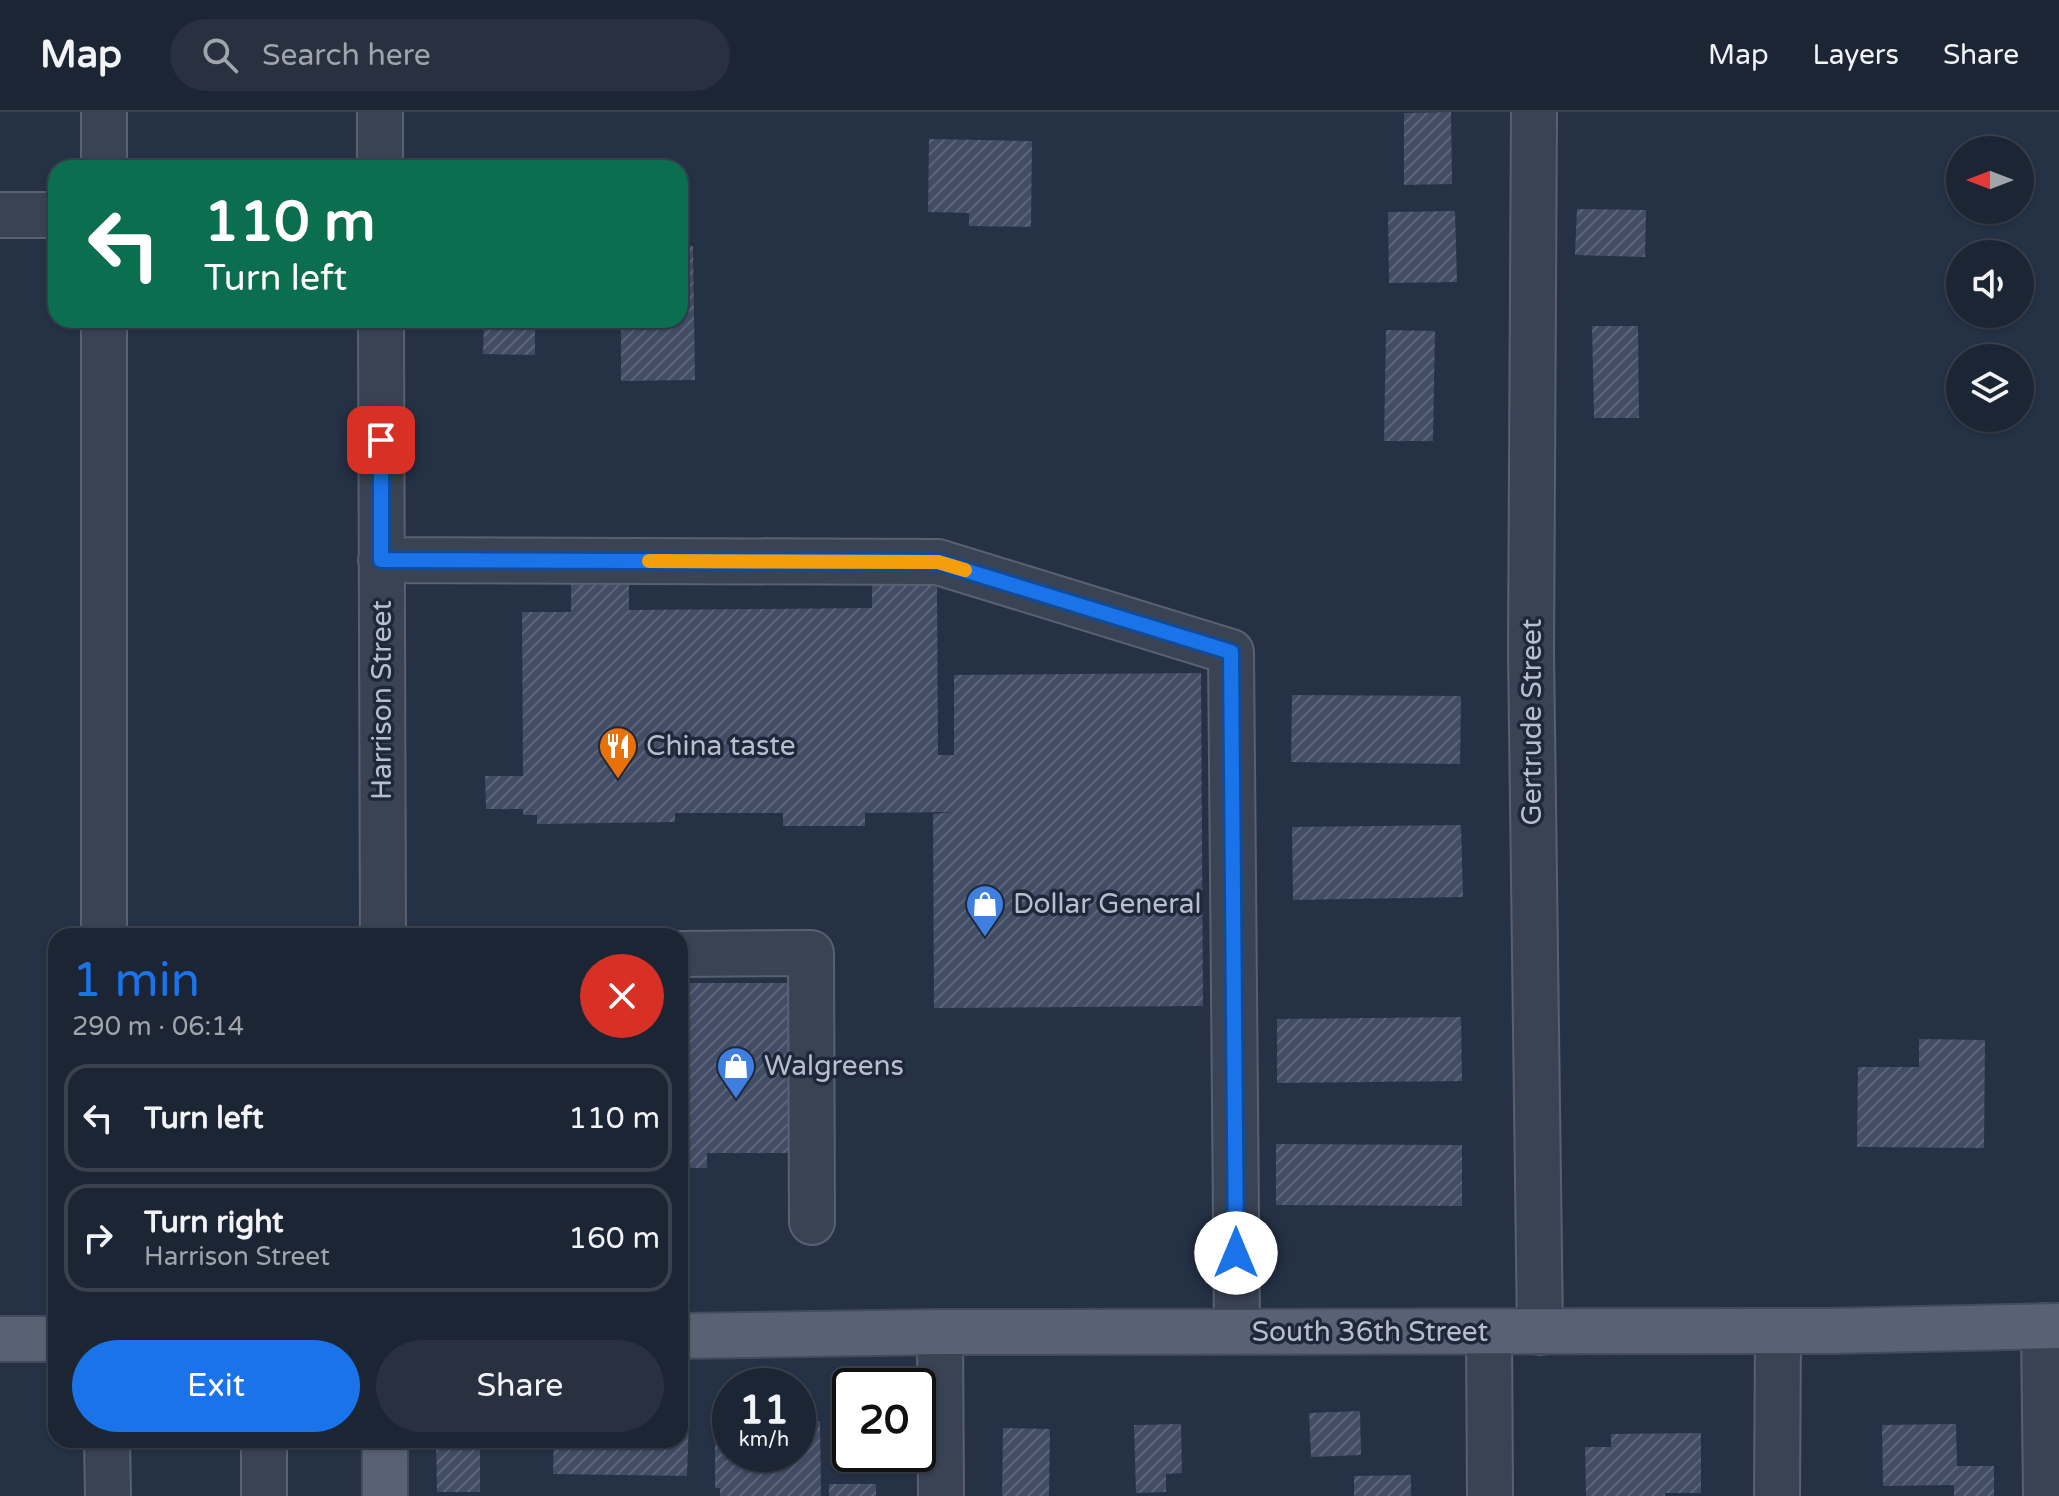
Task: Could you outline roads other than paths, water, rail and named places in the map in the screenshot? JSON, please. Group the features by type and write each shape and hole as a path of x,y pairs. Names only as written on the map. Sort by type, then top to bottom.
{"main road":[{"name":"South 36th Street","path":"688,1336 940,1332 1778,1331 2051,1326"},
{"path":"0,1339 48,1339"},
{"path":"385,1448 385,1496"}],"street":[{"path":"104,112 104,160"},
{"path":"380,112 380,160"},
{"name":"Gertrude Street","path":"1534,112 1531,666 1540,1332"},
{"path":"0,215 48,215"},
{"path":"104,328 104,928"},
{"name":"Harrison Street","path":"381,328 383,928"},
{"path":"381,560 938,562 1231,652 1237,1331"},
{"path":"688,954 811,953 812,1222"},
{"path":"2046,1496 2051,1326"},
{"path":"1777,1496 1778,1331"},
{"path":"940,1332 941,1496"},
{"path":"1489,1332 1490,1496"},
{"path":"107,1448 108,1496"},
{"path":"264,1448 264,1496"}],"place":[{"name":"China taste","path":"618,780"},
{"name":"Dollar General","path":"985,938"},
{"name":"Walgreens","path":"736,1100"}]}
